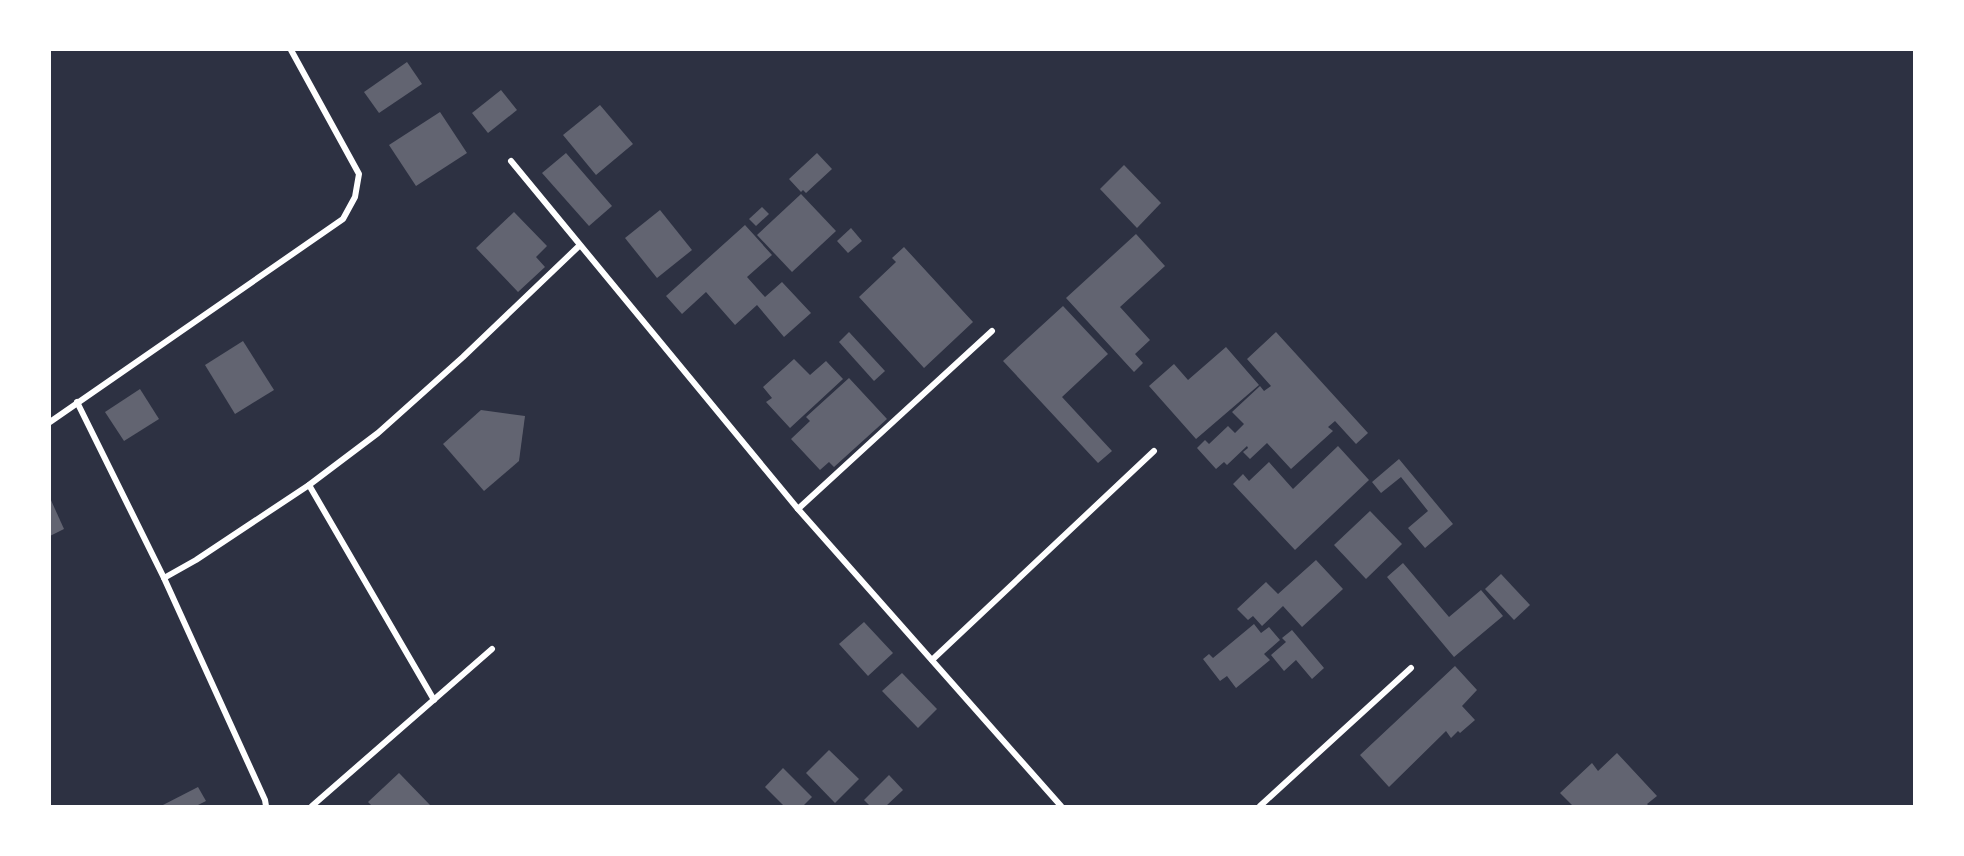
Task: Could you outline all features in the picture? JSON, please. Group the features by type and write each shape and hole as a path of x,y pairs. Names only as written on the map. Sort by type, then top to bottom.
{"street":[{"path":"50,422 343,219 355,197 359,174 291,50"},
{"path":"511,161 798,509 1061,807"},
{"path":"164,578 196,560 309,485 378,433 463,357 579,246"},
{"path":"798,509 992,331"},
{"path":"77,402 164,578 265,800 266,807"},
{"path":"932,660 1154,451"},
{"path":"309,485 434,700"},
{"path":"312,807 492,649"},
{"path":"1260,807 1411,668"}],"building":[{"path":"407,62 422,84 379,113 364,92"},
{"path":"501,90 517,110 488,133 472,113"},
{"path":"600,105 633,144 596,175 563,135"},
{"path":"440,112 467,153 416,186 389,145"},
{"path":"566,153 612,206 589,226 542,173"},
{"path":"817,153 832,169 806,193 803,190 801,192 789,179"},
{"path":"1124,165 1161,203 1137,228 1100,189"},
{"path":"801,194 836,231 792,272 757,235"},
{"path":"762,207 769,214 756,226 749,219"},
{"path":"660,210 692,250 657,278 625,238"},
{"path":"514,212 547,246 536,257 545,267 518,292 476,248"},
{"path":"745,225 772,255 747,277 765,297 782,282 811,313 784,337 757,305 735,325 706,292 682,314 666,296"},
{"path":"851,228 862,241 848,253 837,241"},
{"path":"1136,234 1165,266 1120,307 1150,340 1135,354 1143,363 1134,372 1066,298"},
{"path":"904,247 973,322 924,368 859,297 896,262 892,258"},
{"path":"1063,306 1108,354 1062,397 1112,451 1098,463 1003,361"},
{"path":"849,332 885,371 874,381 839,342"},
{"path":"1276,332 1368,433 1356,444 1335,421 1328,427 1333,431 1291,469 1267,443 1250,459 1243,452 1248,448 1247,446 1227,465 1224,462 1216,469 1197,448 1205,440 1209,444 1228,426 1235,433 1244,424 1232,412 1260,386 1264,391 1271,386 1247,359"},
{"path":"243,341 274,390 235,414 205,365"},
{"path":"1226,347 1259,385 1196,439 1149,386 1174,364 1188,380"},
{"path":"794,359 810,375 826,361 843,379 790,428 766,402 772,398 763,387"},
{"path":"849,378 887,419 834,467 829,462 820,470 791,439 810,421 806,417"},
{"path":"140,389 159,419 124,441 105,412"},
{"path":"481,410 525,416 519,461 484,491 443,444"},
{"path":"1338,446 1369,480 1295,550 1233,484 1243,474 1249,481 1269,462 1293,489"},
{"path":"1399,459 1453,524 1425,548 1408,528 1428,511 1401,477 1381,493 1372,482"},
{"path":"50,498 64,529 50,536"},
{"path":"1370,511 1402,544 1366,579 1334,545"},
{"path":"1316,560 1343,589 1302,627 1283,606 1262,626 1253,616 1248,620 1237,609 1266,582 1278,594"},
{"path":"1403,563 1449,617 1481,590 1503,616 1454,657 1387,577"},
{"path":"1501,574 1530,605 1514,620 1485,589"},
{"path":"864,622 893,653 868,676 839,644"},
{"path":"1254,624 1261,633 1269,627 1280,640 1264,654 1270,660 1236,688 1227,676 1220,681 1203,659 1209,654 1213,658"},
{"path":"1292,630 1324,668 1312,679 1296,660 1284,671 1271,655 1286,642 1282,638"},
{"path":"1455,666 1477,690 1462,706 1475,720 1451,738 1446,731 1389,787 1360,755"},
{"path":"902,673 937,709 918,728 882,691"},
{"path":"829,750 859,779 835,803 806,773"},
{"path":"1617,753 1657,796 1647,804 1649,806 1573,806 1560,793 1592,763 1598,771"},
{"path":"783,768 812,797 803,806 784,806 765,787"},
{"path":"399,773 431,806 372,806 368,802"},
{"path":"889,775 903,790 886,806 870,806 864,800"},
{"path":"198,787 206,801 196,806 161,806"}]}
